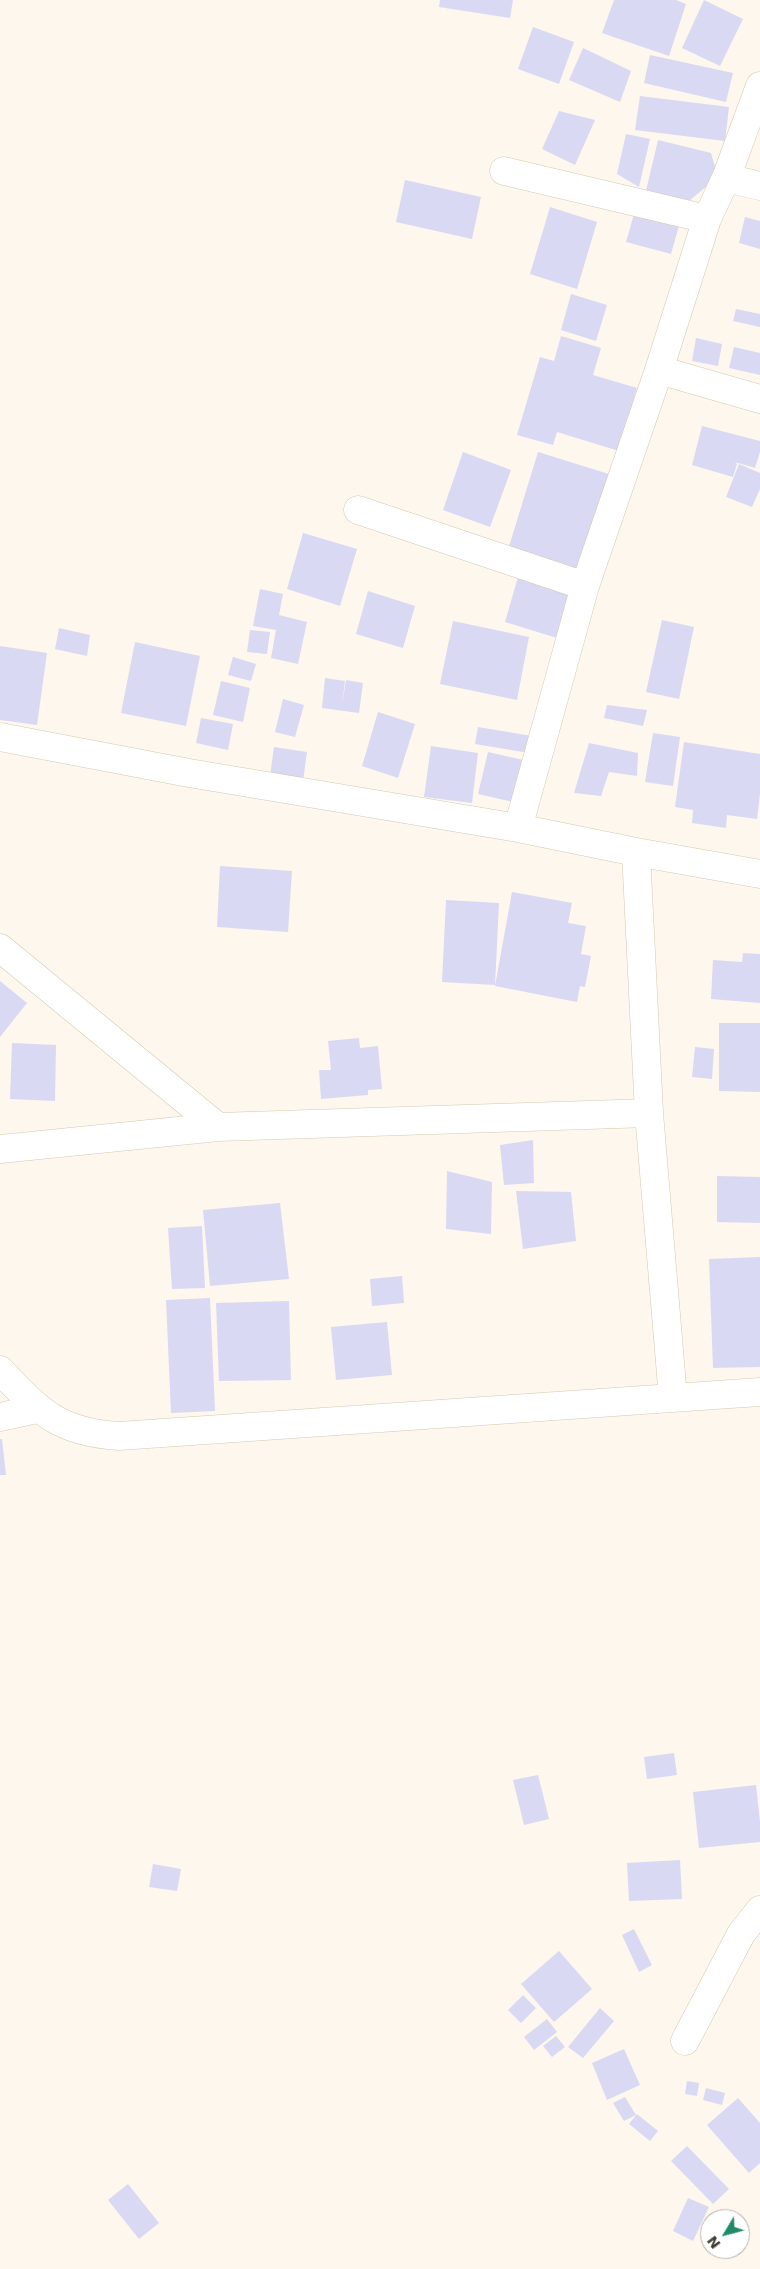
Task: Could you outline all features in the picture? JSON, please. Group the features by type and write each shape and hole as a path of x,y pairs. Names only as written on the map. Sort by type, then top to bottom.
{"street":[{"path":"518,828 585,586 659,370 707,219 726,178 760,86"},
{"path":"504,171 707,219"},
{"path":"726,178 760,186"},
{"path":"659,370 760,399"},
{"path":"358,510 585,586"},
{"path":"0,737 189,773 518,828 636,852 760,874"},
{"path":"636,852 649,1113 672,1398"},
{"path":"0,948 218,1127"},
{"path":"0,1149 218,1127 649,1113"},
{"path":"0,1370 37,1409 66,1426 93,1434 119,1436 760,1392"},
{"path":"0,1417 37,1409"},
{"path":"685,2041 741,1934 760,1910"}],"building":[{"path":"440,0 513,0 510,18 439,7"},
{"path":"614,0 676,0 686,4 669,56 602,33"},
{"path":"704,0 743,19 720,66 682,48"},
{"path":"533,27 574,42 559,84 518,69"},
{"path":"583,48 631,71 620,102 569,80"},
{"path":"650,55 733,73 726,102 644,83"},
{"path":"640,96 729,107 725,141 635,130"},
{"path":"559,111 595,120 575,165 542,149"},
{"path":"626,134 650,139 639,187 617,174"},
{"path":"658,140 711,153 718,177 684,205 645,195"},
{"path":"405,180 481,197 472,239 396,222"},
{"path":"550,207 597,222 577,289 530,274"},
{"path":"634,214 679,226 671,254 626,242"},
{"path":"745,217 760,221 760,249 739,243"},
{"path":"571,294 607,305 596,341 561,330"},
{"path":"736,309 760,314 760,327 733,321"},
{"path":"561,336 601,348 593,375 637,388 619,451 557,432 553,445 517,435 540,357 554,361"},
{"path":"696,338 722,344 718,366 692,361"},
{"path":"734,347 760,353 760,375 729,368"},
{"path":"702,426 760,441 760,452 755,468 735,462 737,464 733,477 692,465"},
{"path":"463,452 511,470 490,527 443,510"},
{"path":"538,452 612,475 580,576 507,553"},
{"path":"739,464 760,473 760,489 752,507 726,497"},
{"path":"303,533 357,549 340,606 287,589"},
{"path":"518,577 570,593 557,638 505,622"},
{"path":"260,589 283,594 279,615 307,622 298,664 271,658 276,630 253,626"},
{"path":"368,591 415,606 403,648 356,634"},
{"path":"662,620 694,627 679,699 646,692"},
{"path":"453,621 529,637 517,700 440,684"},
{"path":"59,628 90,635 87,656 55,649"},
{"path":"250,630 270,632 267,654 247,652"},
{"path":"135,642 200,656 186,726 121,713"},
{"path":"0,646 47,653 37,725 0,720"},
{"path":"233,657 256,664 251,681 228,675"},
{"path":"325,678 345,681 342,705 346,680 363,683 359,713 322,708"},
{"path":"221,681 250,688 243,722 213,715"},
{"path":"283,699 304,705 295,737 275,732"},
{"path":"607,705 647,710 643,726 604,718"},
{"path":"378,712 415,724 398,778 362,766"},
{"path":"201,718 233,724 228,750 196,743"},
{"path":"478,727 532,736 529,753 475,744"},
{"path":"653,733 680,737 673,786 645,782"},
{"path":"684,742 760,754 760,794 757,819 727,815 726,828 692,823 693,810 675,807"},
{"path":"589,743 638,753 637,776 609,772 601,796 574,793"},
{"path":"431,746 478,753 472,803 424,797"},
{"path":"274,747 307,752 302,788 269,783"},
{"path":"488,752 532,762 522,804 478,794"},
{"path":"220,866 292,871 288,932 217,927"},
{"path":"512,892 572,903 568,923 586,926 581,954 591,956 585,987 580,986 577,1002 495,986"},
{"path":"446,900 499,903 495,985 442,982"},
{"path":"743,953 760,954 760,1003 711,999 713,960 742,962"},
{"path":"0,981 27,1003 0,1037"},
{"path":"719,1023 760,1023 760,1092 719,1091"},
{"path":"359,1038 360,1048 378,1046 382,1089 368,1090 368,1095 321,1099 319,1070 331,1070 328,1041"},
{"path":"12,1043 56,1045 55,1101 10,1099"},
{"path":"695,1047 714,1049 712,1079 692,1077"},
{"path":"533,1140 534,1183 504,1185 500,1145"},
{"path":"447,1171 492,1182 491,1234 446,1229"},
{"path":"717,1176 760,1177 760,1223 717,1222"},
{"path":"516,1191 571,1192 576,1241 523,1249"},
{"path":"280,1203 289,1279 210,1286 203,1210"},
{"path":"202,1226 205,1288 172,1289 168,1228"},
{"path":"760,1257 760,1367 713,1368 709,1259"},
{"path":"402,1276 404,1303 372,1306 370,1279"},
{"path":"210,1298 215,1411 171,1413 166,1300"},
{"path":"289,1301 291,1380 219,1381 216,1303"},
{"path":"387,1322 392,1375 336,1380 331,1327"},
{"path":"0,1439 2,1439 6,1475 0,1475"},
{"path":"674,1753 677,1775 647,1779 644,1757"},
{"path":"538,1775 549,1819 524,1825 513,1780"},
{"path":"756,1785 760,1842 699,1848 693,1792"},
{"path":"680,1860 682,1899 629,1901 627,1863"},
{"path":"153,1864 181,1869 177,1891 149,1887"},
{"path":"634,1929 652,1965 639,1972 622,1935"},
{"path":"559,1951 592,1989 554,2022 521,1984"},
{"path":"523,1995 536,2008 521,2023 508,2010"},
{"path":"600,2008 614,2021 583,2058 568,2047"},
{"path":"547,2019 557,2032 534,2050 524,2037"},
{"path":"556,2036 565,2047 552,2057 543,2046"},
{"path":"624,2049 640,2085 607,2100 592,2063"},
{"path":"687,2081 699,2083 697,2096 685,2094"},
{"path":"706,2088 725,2093 722,2105 703,2100"},
{"path":"625,2097 636,2115 624,2121 613,2103"},
{"path":"738,2098 760,2123 760,2163 749,2173 707,2125"},
{"path":"637,2114 658,2131 650,2141 629,2124"},
{"path":"687,2146 729,2189 713,2204 671,2161"},
{"path":"128,2184 159,2223 139,2239 108,2200"},
{"path":"688,2198 709,2207 708,2209 700,2209 700,2226 693,2241 673,2231"}]}
